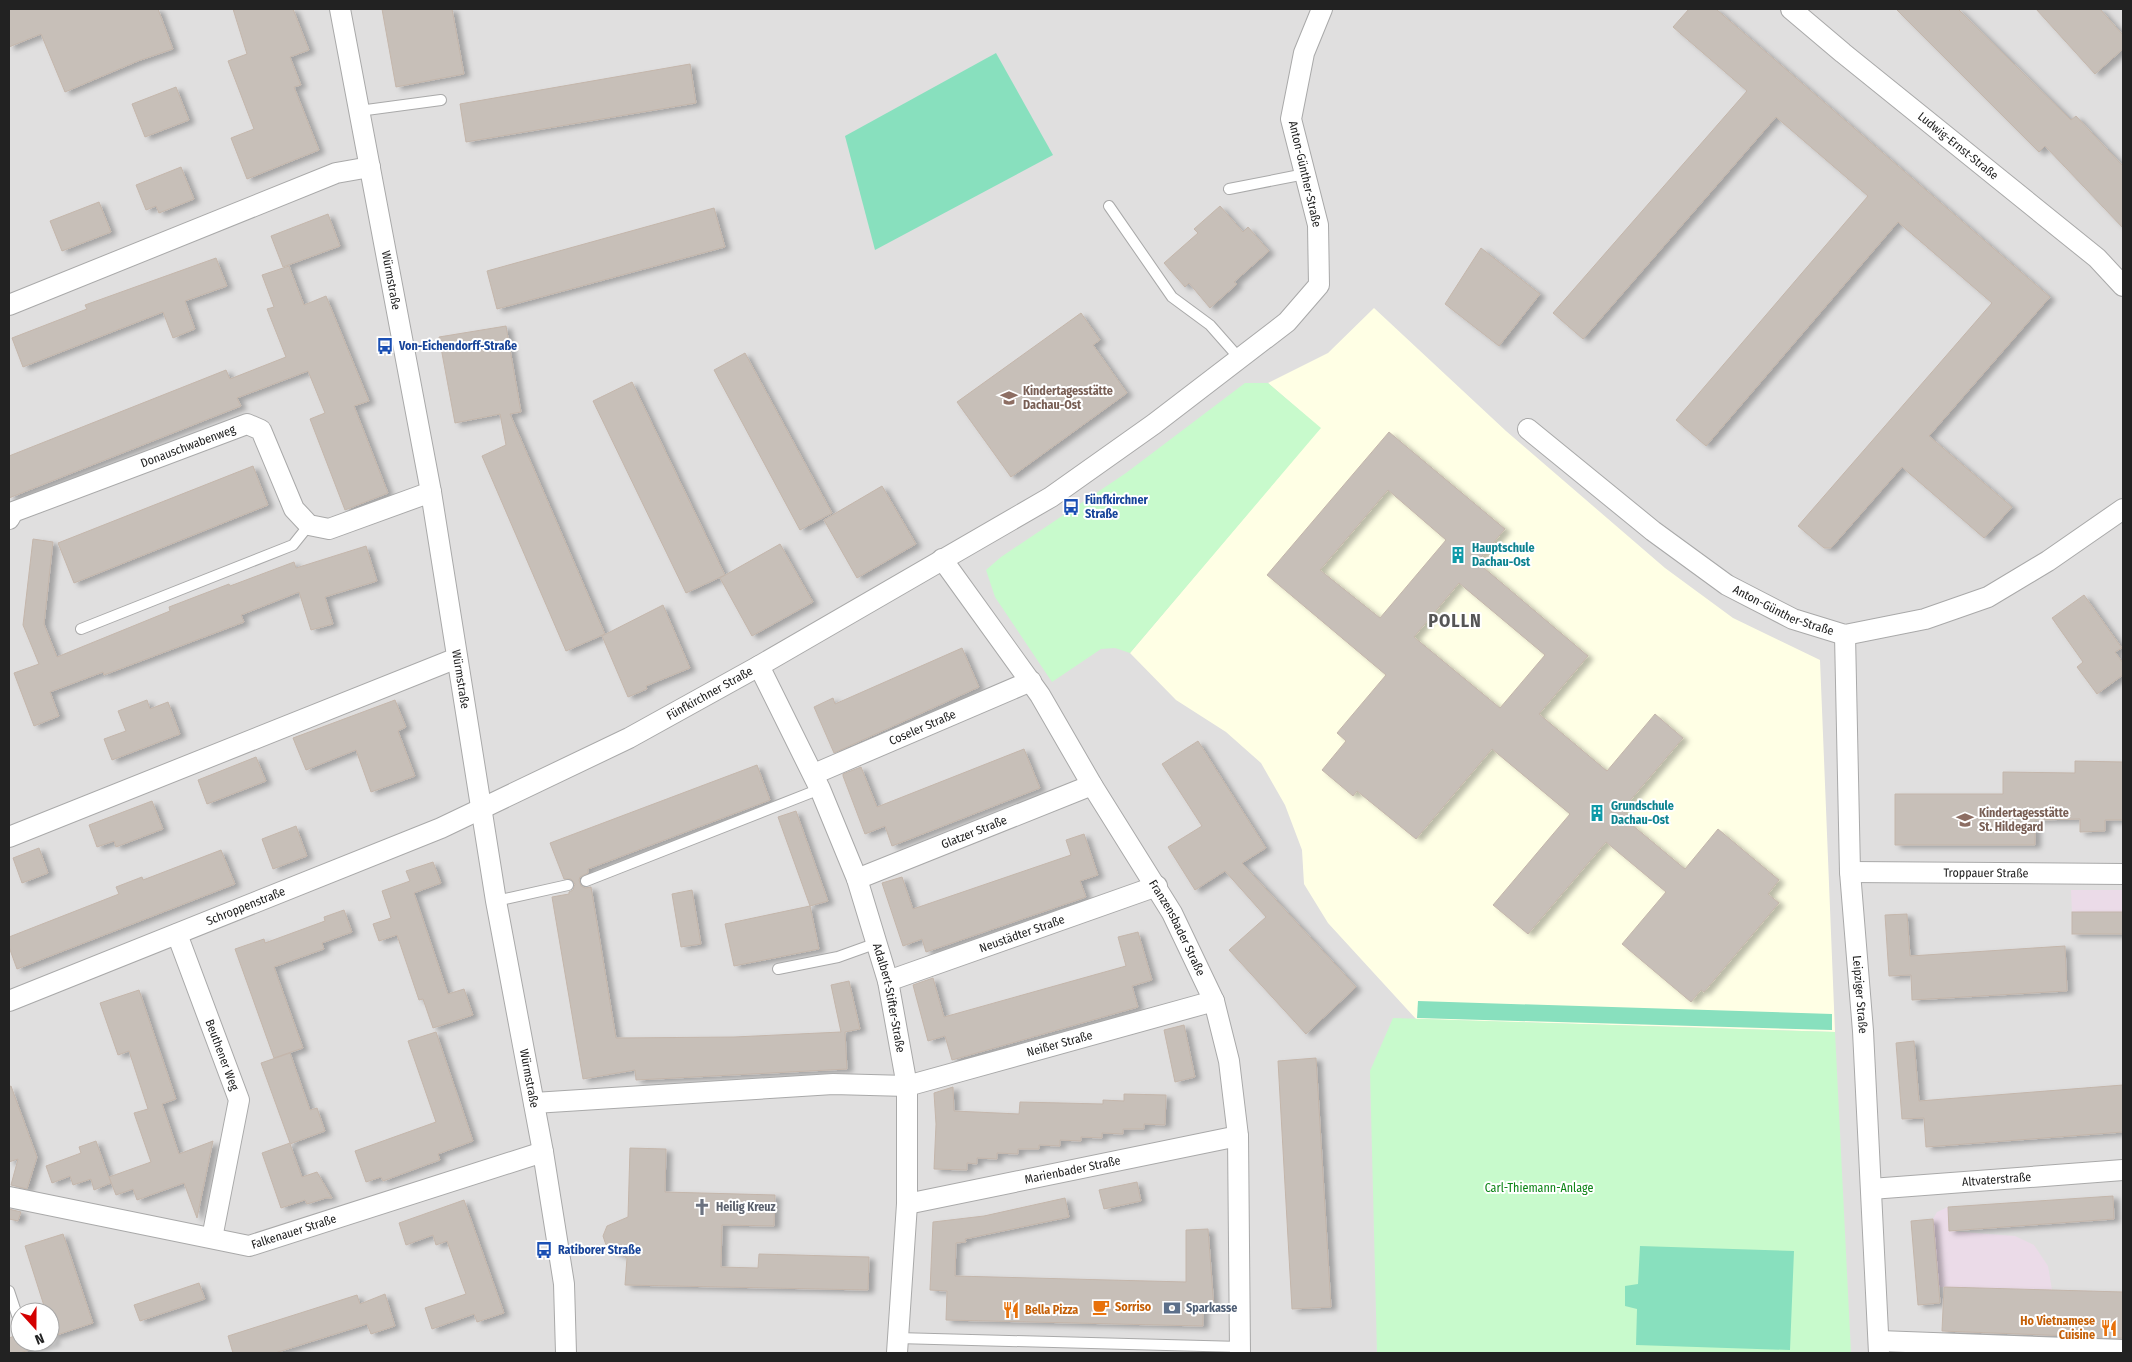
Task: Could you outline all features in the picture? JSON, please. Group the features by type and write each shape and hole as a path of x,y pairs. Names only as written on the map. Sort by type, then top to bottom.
{"street":[{"name":"Würmstraße","path":"340,9 431,492 496,901 543,1152 564,1284 566,1353"},
{"name":"Anton-Günther-Straße","path":"1319,285 1318,225 1291,119 1304,53 1322,9"},
{"name":"Ludwig-Ernst-Straße","path":"1791,9 2097,258 2123,286"},
{"path":"9,305 336,173 370,167"},
{"name":"Fünfkirchner Straße","path":"482,808 616,745 759,666 1051,497 1154,424 1288,322 1319,285"},
{"name":"Donauschwabenweg","path":"9,519 13,512 247,424 261,430 294,509 309,525"},
{"name":"Anton-Günther-Straße","path":"1528,429 1653,530 1728,585 1793,619 1845,635 1925,619 1988,597 2048,561 2123,509"},
{"path":"309,525 329,528 431,492"},
{"name":"Franzensbader Straße","path":"942,559 1031,681 1092,785 1157,886 1172,913 1214,1002 1229,1061 1238,1136 1241,1350"},
{"name":"Leipziger Straße","path":"1845,635 1850,872 1864,1031 1879,1347"},
{"path":"9,837 457,658"},
{"name":"Adalbert-Stifter-Straße","path":"759,666 817,781 857,879 888,981 907,1086 907,1204 897,1346"},
{"name":"Coseler Straße","path":"817,781 1031,681"},
{"name":"Glatzer Straße","path":"857,879 1092,785"},
{"name":"Schroppenstraße","path":"9,1001 441,828 482,808"},
{"name":"Troppauer Straße","path":"1850,872 2123,874"},
{"name":"Neustädter Straße","path":"888,981 1157,886"},
{"name":"Beuthener Weg","path":"177,934 239,1100 212,1238"},
{"name":"Neißer Straße","path":"907,1086 1214,1002"},
{"path":"534,1103 833,1084 907,1086"},
{"name":"Marienbader Straße","path":"907,1204 1238,1136"},
{"name":"Falkenauer Straße","path":"10,1201 249,1246 543,1152"},
{"name":"Altvaterstraße","path":"1871,1189 2123,1170"},
{"path":"1879,1347 2123,1350"}],"lane":[{"path":"359,111 441,100"},
{"path":"1229,188 1305,174"},
{"path":"1109,206 1172,297 1210,325 1240,359"},
{"path":"81,629 293,545 309,525"},
{"path":"586,881 817,781"},
{"path":"496,901 568,885"},
{"path":"778,969 838,957 877,943"},
{"path":"897,1346 1241,1350"}],"shaded area":[{"path":"9,9 2123,9 2123,1353 9,1353"},
{"path":"1374,308 1506,431 1665,568 1733,618 1820,660 1835,1032 1416,1019 1328,923 1304,884 1302,850 1285,805 1261,763 1226,732 1176,700 1130,653 1320,428 1268,383 1328,353"},
{"path":"2071,890 2123,890 2123,912 2072,912"},
{"path":"1948,1207 1950,1231 2015,1236 2034,1245 2048,1266 2052,1290 1939,1287 1933,1219 1937,1212"}],"green space":[{"path":"996,53 1053,155 875,250 845,136"},
{"path":"1245,383 1268,383 1321,428 1130,653 1115,648 1101,649 1052,682 995,597 986,570 1001,557 1126,473"},
{"path":"1418,1001 1832,1014 1832,1030 1417,1018"},
{"name":"Carl-Thiemann-Anlage","path":"1393,1018 1835,1032 1851,1353 1377,1353 1370,1071"},
{"path":"1640,1246 1794,1251 1790,1350 1636,1345 1637,1309 1625,1306 1625,1286 1638,1284"}],"building":[{"path":"9,9 158,9 173,49 138,61 65,92 41,34 9,47"},
{"path":"233,9 293,9 309,50 290,57 301,85 294,87 319,150 247,179 231,138 254,129 228,61 247,54"},
{"path":"382,9 452,9 464,74 396,87"},
{"path":"1689,9 1716,9 2050,297 1929,436 2012,507 1984,538 1902,467 1831,548 1824,548 1798,526 1992,303 1898,222 1706,446 1676,420 1868,196 1776,117 1583,339 1553,313 1747,91 1673,27"},
{"path":"1896,9 1958,9 2071,120 2076,116 2123,166 2123,228 2045,146 2039,152"},
{"path":"2036,9 2100,9 2123,35 2123,49 2095,74"},
{"path":"690,64 696,103 466,142 460,104"},
{"path":"176,87 189,120 145,137 132,104"},
{"path":"181,167 194,199 159,213 156,206 146,210 136,185"},
{"path":"99,202 111,232 62,251 50,221"},
{"path":"1220,206 1243,232 1248,227 1269,251 1234,282 1237,284 1210,308 1189,283 1185,287 1164,263 1198,233 1194,229"},
{"path":"714,208 725,247 497,309 487,271"},
{"path":"328,214 340,246 283,267 271,236"},
{"path":"1481,248 1540,294 1499,346 1445,304"},
{"path":"216,258 227,286 185,301 195,329 173,338 163,312 23,367 12,338 87,309 85,305"},
{"path":"289,266 304,305 326,296 369,401 354,406 388,493 345,510 310,419 325,413 308,371 237,398 241,406 9,498 9,456 226,370 230,379 286,357 267,309 274,307 262,275"},
{"name":"Kindertagesstätte Dachau-Ost","path":"1081,313 1100,340 1093,345 1127,393 1011,477 957,402"},
{"path":"506,326 521,412 510,414 605,634 566,651 482,456 506,445 500,414 455,423 439,337"},
{"path":"745,353 832,513 800,530 714,370"},
{"path":"632,382 725,575 686,593 593,401"},
{"path":"1389,432 1505,529 1477,562 1588,656 1539,714 1607,771 1655,714 1683,738 1622,810 1628,815 1625,819 1685,869 1718,829 1779,880 1768,894 1779,903 1704,992 1701,990 1691,1002 1622,944 1666,892 1606,842 1528,934 1493,905 1570,814 1492,749 1416,839 1357,791 1353,796 1322,770 1346,741 1337,733 1386,675 1267,575","holes":["1388,490 1446,540 1380,618 1320,570","1459,583 1545,655 1500,708 1414,637"]},
{"path":"253,466 268,505 74,583 58,543"},
{"path":"882,486 916,544 857,578 824,520"},
{"path":"33,539 53,542 44,624 57,657 170,611 169,607 294,562 296,568 366,546 377,581 325,597 333,624 311,630 299,592 241,615 244,622 104,675 103,672 50,692 59,716 34,726 14,673 39,664 23,625"},
{"path":"780,544 813,602 752,636 720,578"},
{"path":"2084,595 2122,648 2115,652 2123,663 2123,675 2097,694 2077,667 2083,662 2052,618"},
{"path":"663,605 690,668 646,686 647,689 628,697 602,636"},
{"path":"962,648 979,687 834,753 814,707 833,698 835,704"},
{"path":"147,700 150,709 168,702 180,734 112,760 104,739 126,731 118,711"},
{"path":"395,700 406,727 398,731 415,776 371,792 356,750 306,770 293,738"},
{"path":"1198,741 1266,848 1242,863 1356,987 1306,1034 1229,950 1266,917 1225,871 1195,890 1168,847 1202,826 1162,764"},
{"path":"1024,749 1040,788 892,846 885,826 865,834 843,776 843,774 861,767 877,807"},
{"path":"256,757 266,781 207,804 198,780"},
{"name":"Kindertagesstätte St. Hildegard","path":"2075,761 2123,762 2123,820 2105,820 2105,831 2080,832 2080,819 2035,820 2035,845 1895,845 1895,794 2003,794 2003,772 2075,773"},
{"path":"757,765 770,800 588,869 588,873 580,877 581,886 585,888 591,887 616,1038 734,1037 841,1032 831,985 849,981 860,1029 845,1032 847,1069 636,1080 635,1070 583,1079 552,897 569,894 575,884 571,879 564,879 550,843"},
{"path":"152,801 163,829 116,847 114,841 97,847 89,825"},
{"path":"796,811 828,901 810,906 778,817"},
{"path":"296,826 307,856 273,869 262,839"},
{"path":"1084,834 1098,875 1080,881 1086,897 926,952 922,939 903,946 882,883 902,877 913,909 1071,855 1066,840"},
{"path":"39,848 48,873 22,883 13,858"},
{"path":"221,850 235,884 17,969 9,947 9,937 119,894 116,887 142,877 143,880"},
{"path":"433,862 441,883 414,893 448,994 464,989 473,1015 433,1028 423,999 419,1000 397,935 379,941 373,924 391,918 382,891 410,881 406,871"},
{"path":"692,890 701,944 681,947 672,894"},
{"path":"810,906 819,949 734,966 725,924"},
{"path":"344,910 352,932 322,943 324,949 274,967 303,1048 274,1058 235,949 264,939 265,943 325,921 324,917"},
{"path":"2072,912 2123,912 2123,934 2072,934"},
{"path":"1907,914 1910,956 2065,946 2067,991 1912,1000 1911,975 1889,976 1885,915"},
{"path":"1138,932 1152,980 1132,986 1138,1007 952,1060 945,1036 928,1041 913,985 933,978 944,1017 1126,966 1118,937"},
{"path":"139,990 176,1099 162,1104 179,1154 213,1141 197,1218 184,1183 137,1200 133,1189 116,1195 109,1177 151,1162 134,1113 148,1109 129,1051 118,1055 100,1003"},
{"path":"1184,1025 1195,1077 1175,1082 1164,1030"},
{"path":"436,1032 473,1141 438,1154 440,1160 383,1181 381,1177 366,1182 355,1151 436,1122 408,1041"},
{"path":"1914,1041 1919,1101 2123,1085 2123,1132 1926,1147 1924,1118 1902,1119 1896,1043"},
{"path":"290,1053 310,1110 317,1108 325,1131 290,1144 302,1177 317,1172 332,1198 307,1204 305,1200 281,1208 262,1153 290,1143 261,1063"},
{"path":"1316,1058 1331,1307 1292,1309 1278,1061"},
{"path":"11,1086 37,1157 27,1189 11,1185 18,1159 9,1162 9,1087"},
{"path":"953,1087 954,1111 1019,1114 1020,1102 1103,1104 1103,1100 1124,1101 1124,1094 1166,1095 1165,1125 1144,1124 1144,1129 1123,1129 1123,1134 1102,1133 1102,1138 1081,1137 1081,1141 1060,1140 1060,1146 1039,1145 1039,1149 1018,1149 1018,1154 997,1153 997,1159 977,1158 977,1164 967,1163 967,1170 934,1169 936,1124 934,1093"},
{"path":"96,1141 111,1183 94,1190 91,1179 73,1185 70,1176 52,1183 46,1166 81,1153 79,1147"},
{"name":"Heilig Kreuz","path":"630,1148 666,1149 665,1192 775,1195 774,1226 722,1225 721,1267 758,1268 759,1254 869,1257 868,1290 625,1285 627,1258 607,1248 603,1236 607,1226 628,1217"},
{"path":"1137,1182 1141,1201 1104,1209 1099,1190"},
{"path":"2113,1196 2114,1219 1949,1231 1948,1207"},
{"path":"1065,1198 1069,1217 965,1239 966,1242 956,1243 955,1276 1186,1282 1186,1230 1208,1229 1214,1308 1203,1308 1203,1326 946,1320 947,1291 930,1290 933,1222 984,1216"},
{"path":"464,1200 504,1313 477,1322 474,1314 432,1329 425,1308 466,1294 447,1241 436,1245 433,1235 406,1245 399,1223"},
{"path":"9,1209 21,1212 18,1221 9,1219"},
{"path":"1933,1219 1940,1303 1918,1305 1911,1221"},
{"path":"63,1234 93,1323 60,1334 60,1302 43,1302 25,1246"},
{"path":"199,1283 205,1299 140,1321 134,1305"},
{"path":"1944,1287 2123,1292 2123,1338 1942,1331"},
{"path":"385,1294 395,1326 371,1334 367,1324 275,1353 233,1353 228,1336 357,1295 360,1304"},
{"path":"9,1338 10,1352 23,1352 9,1353"}],"place":[{"name":"Von-Eichendorff-Straße","path":"385,346"},
{"name":"Kindertagesstätte Dachau-Ost","path":"1009,398"},
{"name":"Fünfkirchner Straße","path":"1071,507"},
{"name":"Hauptschule Dachau-Ost","path":"1458,555"},
{"name":"Grundschule Dachau-Ost","path":"1597,813"},
{"name":"Kindertagesstätte St. Hildegard","path":"1965,820"},
{"name":"Heilig Kreuz","path":"702,1207"},
{"name":"Ratiborer Straße","path":"544,1250"},
{"name":"Sorriso","path":"1101,1307"},
{"name":"Sparkasse","path":"1172,1308"},
{"name":"Bella Pizza","path":"1011,1310"},
{"name":"Ho Vietnamese Cuisine","path":"2109,1328"}],"district":[{"name":"POLLN","path":"1455,621"}]}
